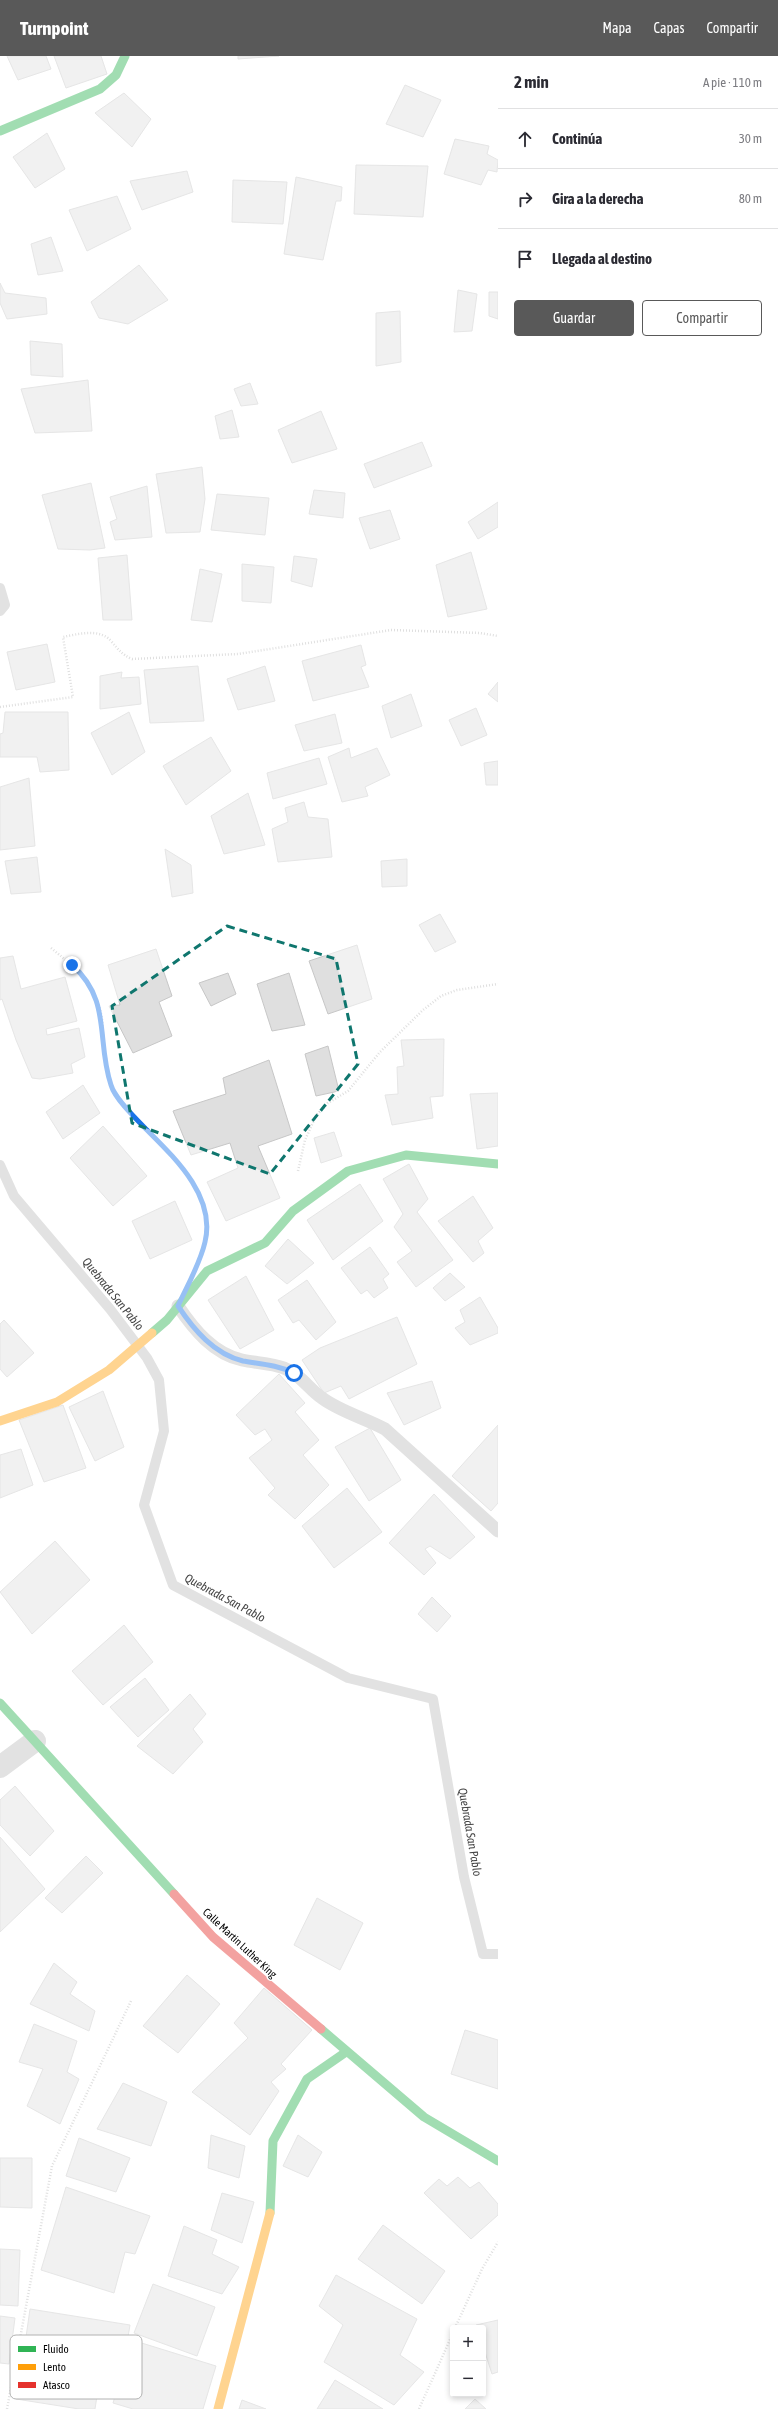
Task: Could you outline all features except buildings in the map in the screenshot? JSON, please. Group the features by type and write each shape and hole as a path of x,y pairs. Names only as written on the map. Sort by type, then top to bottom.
{"street":[{"path":"0,130 100,89 113,81 120,72 125,56"},
{"path":"0,1421 57,1402 109,1370 155,1332 207,1272 265,1243 293,1211 348,1171 406,1155 498,1164"},
{"name":"Calle Martin Luther King","path":"0,1703 213,1937 424,2117 498,2162"},
{"path":"0,1767 34,1741"},
{"path":"218,2409 270,2217 273,2141 307,2078 346,2052"}],"lane":[{"path":"178,1306 200,1334 227,1356 283,1367 294,1373 321,1397 337,1408 368,1420 385,1429 498,1531"}],"path":[{"path":"0,707 73,697 63,637 85,633 100,634 107,638 121,654 132,659 238,654 391,630 480,633 498,636"},
{"path":"51,948 78,970 95,994 102,1020 103,1046 111,1086 131,1114 189,1177 206,1212 208,1227 205,1244"},
{"path":"297,1175 305,1140 316,1116 328,1103 348,1091 380,1052 423,1010 441,996 457,990 498,984"},
{"path":"21,2335 52,2166 130,2001"},
{"path":"457,2325 482,2268 498,2242"},
{"path":"419,2409 450,2341"},
{"path":"7,2409 10,2393"}],"highlighted area":[{"path":"227,926 336,959 358,1064 270,1174 132,1123 112,1006"}],"waterway":[{"name":"Quebrada San Pablo","path":"0,588 5,605 0,611"},
{"name":"Quebrada San Pablo","path":"0,1165 14,1196 110,1309 147,1358 159,1380 164,1431 144,1505 173,1585 348,1678 433,1699 464,1877 483,1954 498,1954"}],"traffic: fast":[{"path":"0,131 100,89 116,75 125,56"},
{"path":"152,1333 167,1320 207,1271 265,1243 293,1211 348,1171 406,1155 498,1164"},
{"path":"0,1703 174,1894"},
{"path":"321,2029 424,2117 498,2161"},
{"path":"270,2213 273,2141 307,2079 346,2052"}],"traffic: slow":[{"path":"0,1421 57,1402 109,1370 152,1333"},
{"path":"218,2409 270,2213"}],"traffic: jam":[{"path":"174,1894 213,1937 321,2029"}],"route":[{"path":"72,965 90,985 98,1002 102,1020 104,1051 111,1086 131,1114 161,1144 189,1177 206,1212 208,1227 205,1244 178,1306 189,1323 227,1356 259,1364 283,1367 294,1373"}]}
